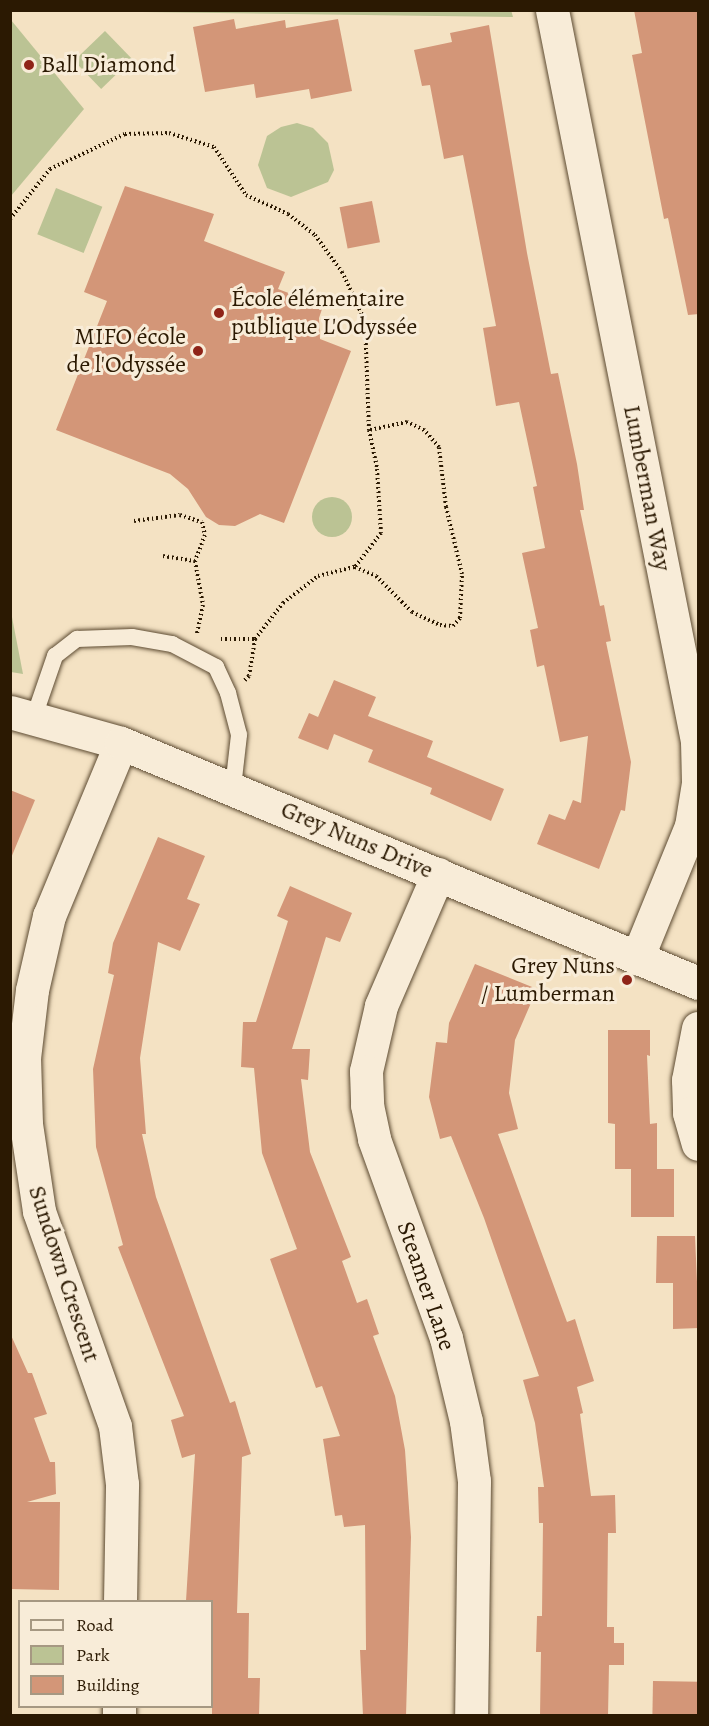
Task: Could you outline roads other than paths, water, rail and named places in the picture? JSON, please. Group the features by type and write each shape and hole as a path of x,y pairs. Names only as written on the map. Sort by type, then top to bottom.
{"street":[{"name":"Lumberman Way","path":"552,10 697,741 698,783 691,826 637,958"},
{"name":"Grey Nuns Drive","path":"22,715 121,743 699,983"},
{"name":"Sundown Crescent","path":"120,1600 122,1484 115,1426 39,1211 26,1124 24,1058 32,990 49,916 121,743"},
{"name":"Steamer Lane","path":"438,874 381,1006 366,1071 367,1105 374,1139 446,1338 466,1421 474,1481 471,1716"},
{"path":"699,1028 688,1080 689,1113 699,1144"}],"lane":[{"path":"22,715 55,656 76,639 132,637 172,644 216,667 228,693 239,735 233,788"}],"place":[{"name":"Ball Diamond","path":"29,65"},
{"name":"École élémentaire publique L'Odyssée","path":"219,313"},
{"name":"MIFO école de l'Odyssée","path":"198,351"},
{"name":"Grey Nuns / Lumberman","path":"627,980"}]}
